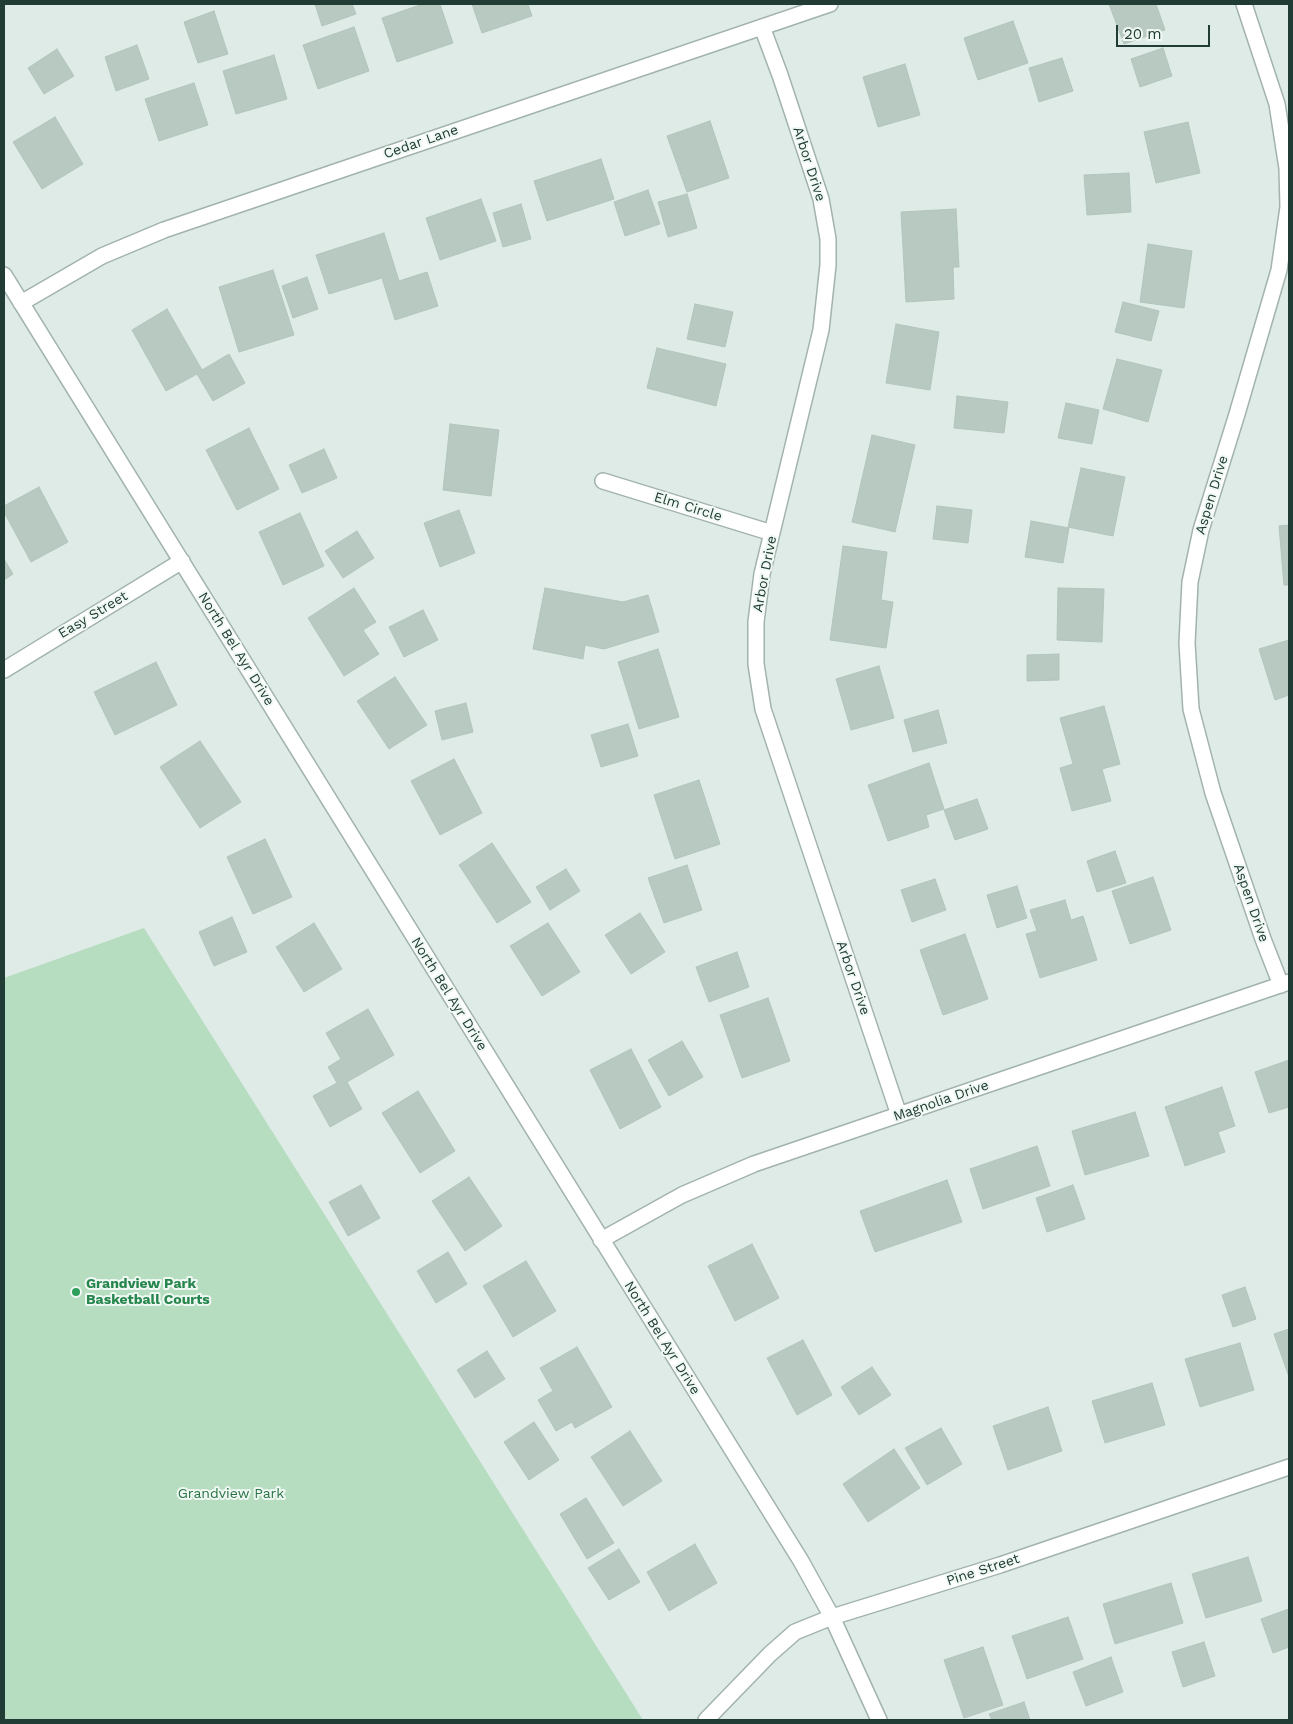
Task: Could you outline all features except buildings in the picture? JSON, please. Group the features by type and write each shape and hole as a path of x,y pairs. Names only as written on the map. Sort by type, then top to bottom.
{"street":[{"name":"Cedar Lane","path":"21,303 102,256 164,230 830,4"},
{"name":"Aspen Drive","path":"1244,4 1277,104 1287,168 1288,207 1279,270 1237,414 1200,530 1190,582 1187,642 1191,709 1213,793 1263,939 1285,984"},
{"name":"Arbor Drive","path":"762,27 821,199 828,239 828,265 821,330 762,574 756,622 756,664 763,710 899,1115"},
{"name":"North Bel Ayr Drive","path":"4,275 801,1560 832,1617 879,1720"},
{"name":"Elm Circle","path":"603,480 772,533"},
{"name":"Easy Street","path":"4,670 182,561"},
{"name":"Magnolia Drive","path":"601,1240 682,1195 754,1164 1285,984"},
{"name":"Pine Street","path":"706,1720 770,1654 795,1632 832,1617 1000,1565 1289,1467"}],"green space":[{"name":"Grandview Park","path":"144,928 643,1720 4,1720 4,978"}],"place":[{"name":"Grandview Park Basketball Courts","path":"76,1292"}]}
